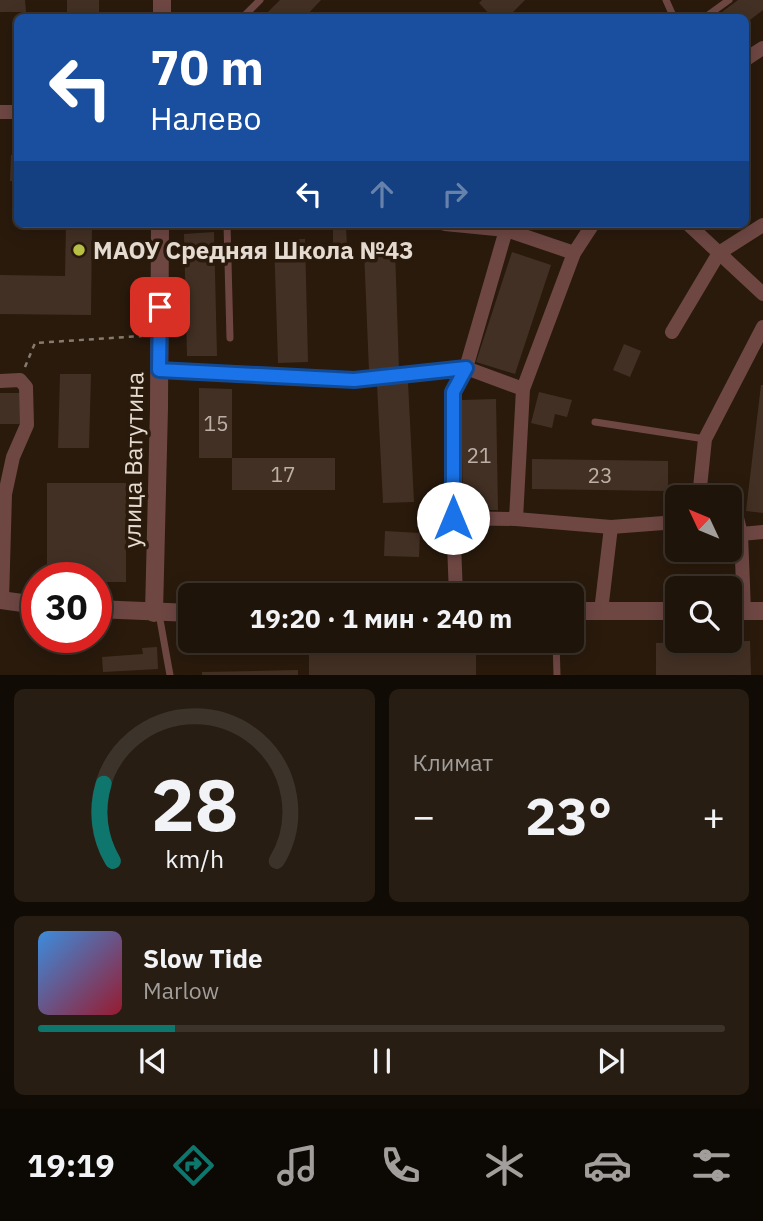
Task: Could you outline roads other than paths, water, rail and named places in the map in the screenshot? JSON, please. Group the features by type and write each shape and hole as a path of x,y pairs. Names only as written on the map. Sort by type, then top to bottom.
{"street":[{"path":"672,332 719,253 763,225"},
{"name":"улица Ватутина","path":"156,613 160,228"},
{"path":"456,583 453,392 466,368 508,228"},
{"path":"511,228 574,253"},
{"path":"516,519 523,389 574,253 590,228"},
{"path":"692,228 763,294"},
{"path":"700,485 705,439 763,327"},
{"path":"159,370 354,380 466,368 523,389"},
{"path":"0,381 20,380 26,387 27,425 13,457 5,494 1,601 21,603"},
{"path":"453,518 516,519 611,527 665,523"},
{"path":"601,611 611,527"},
{"path":"742,534 763,532"},
{"path":"112,610 178,613"},
{"path":"584,611 665,611"},
{"path":"742,611 763,611"}],"lane":[{"path":"246,14 260,0"},
{"path":"710,14 729,0"},
{"path":"227,228 230,338"},
{"path":"595,422 705,439"},
{"path":"156,613 170,675"},
{"path":"556,653 557,675"}],"place":[{"name":"МАОУ Средняя Школа №43","path":"79,250"}]}
